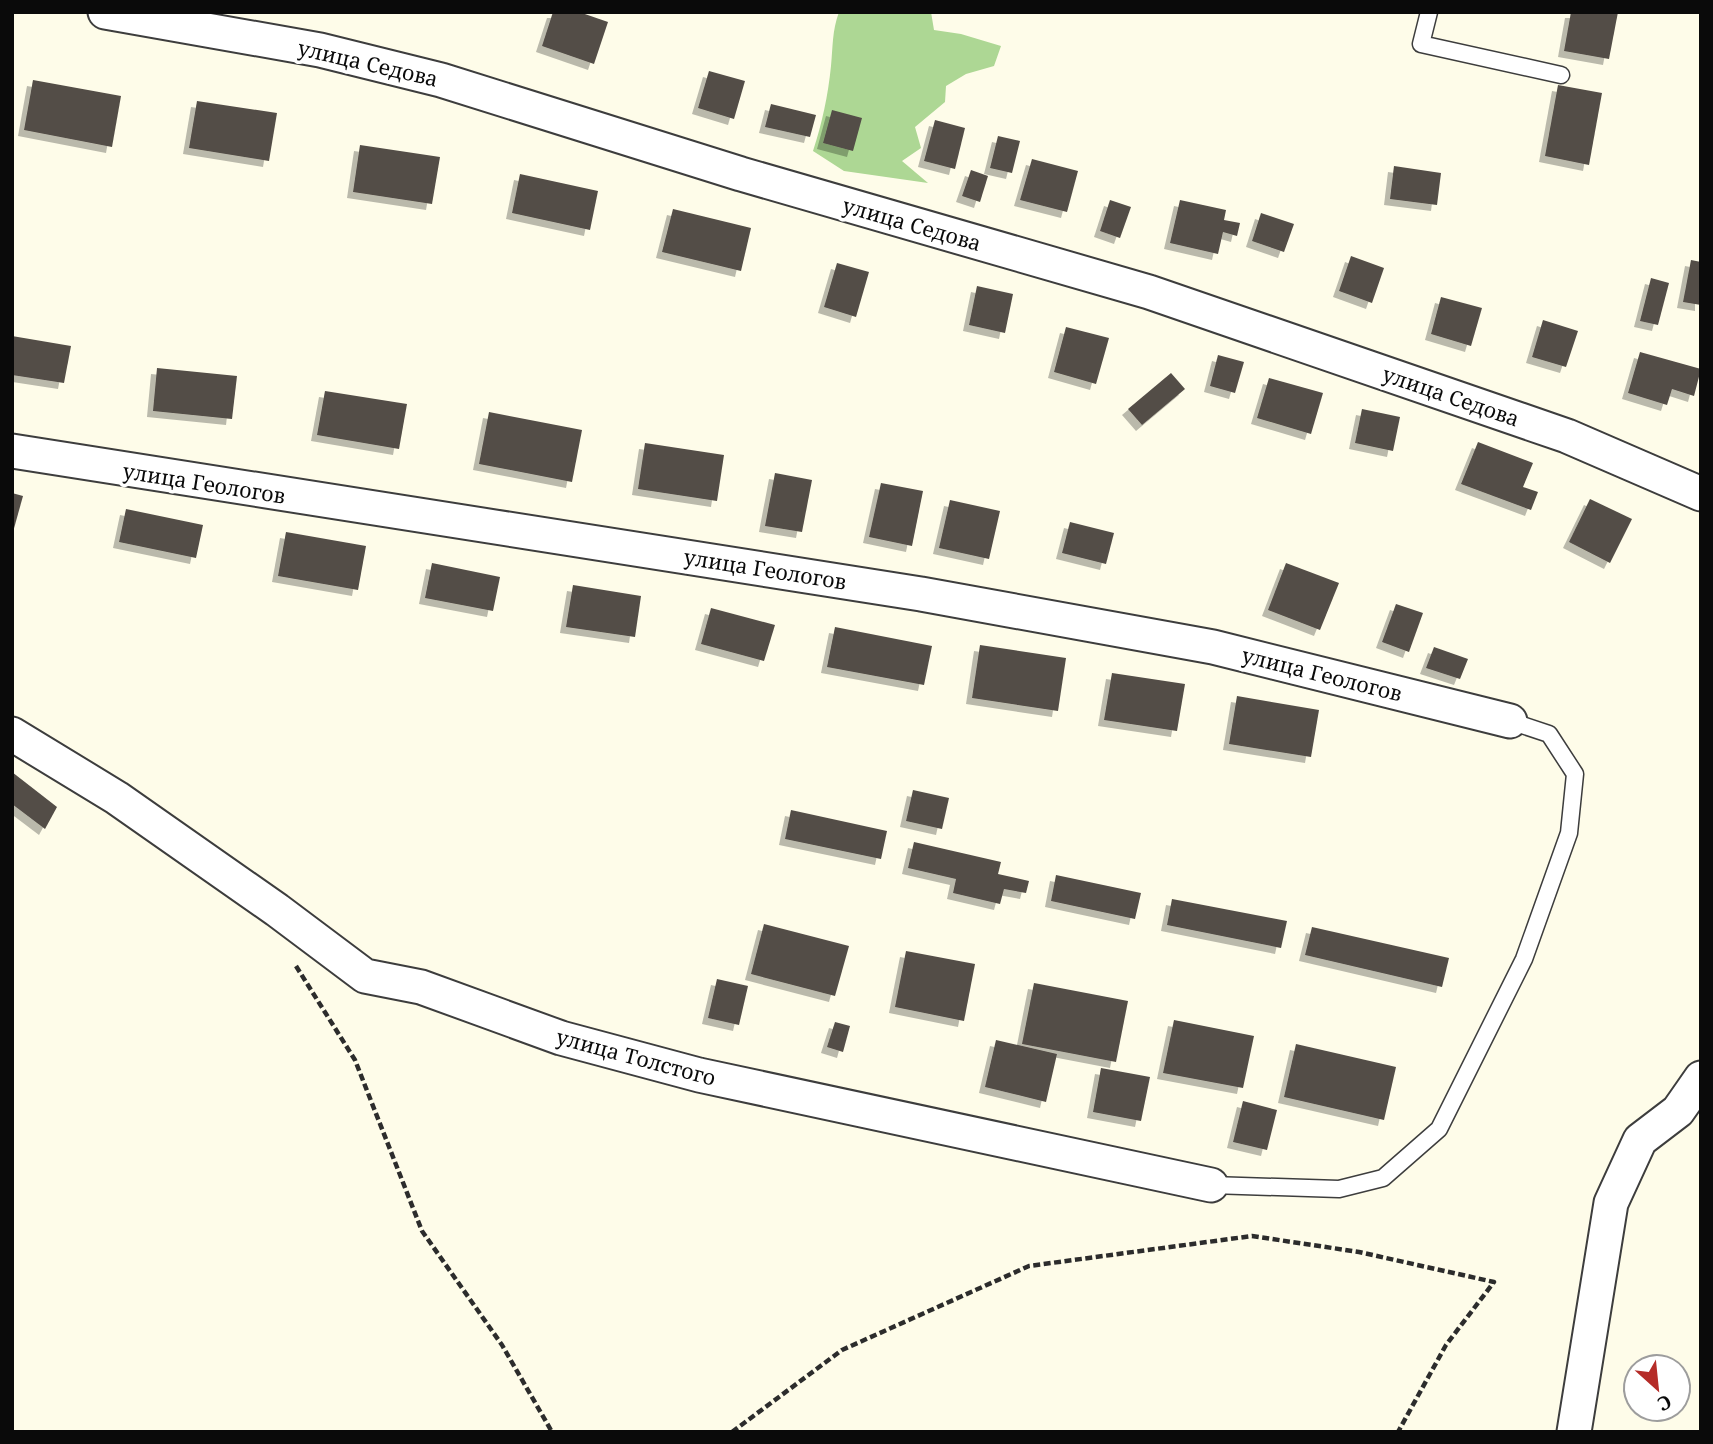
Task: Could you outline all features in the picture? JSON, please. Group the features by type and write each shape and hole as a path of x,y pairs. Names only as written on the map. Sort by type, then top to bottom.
{"street":[{"name":"улица Седова","path":"105,12 320,51 441,80 741,174 1149,292 1567,436 1701,494"},
{"name":"улица Геологов","path":"12,451 934,597 1213,647 1510,721"},
{"name":"улица Толстого","path":"12,734 117,798 366,976 421,987 561,1038 699,1075 1211,1185"},
{"path":"1574,1432 1611,1203 1640,1140 1689,1119 1701,1078"}],"lane":[{"path":"1429,12 1421,44 1561,75"},
{"path":"1211,1185 1339,1189 1383,1178 1439,1129 1524,959 1569,833 1575,774 1549,734 1510,721"}],"path":[{"path":"290,958 355,1060 422,1231 502,1345 552,1432"},
{"path":"732,1432 842,1350 1029,1266 1252,1236 1359,1252 1494,1282 1446,1345 1398,1432"}],"green space":[{"path":"839,12 931,12 934,30 961,34 1001,46 994,66 966,74 946,86 945,102 915,127 921,148 902,161 928,183 844,171 813,151 826,99"}],"building":[{"path":"553,12 579,12 608,22 594,64 542,46"},
{"path":"1571,12 1618,12 1609,59 1564,51"},
{"path":"709,71 745,81 734,119 698,108"},
{"path":"33,80 121,96 112,147 24,130"},
{"path":"1558,85 1602,93 1589,165 1545,156"},
{"path":"197,101 277,113 269,161 189,148"},
{"path":"771,104 816,115 810,137 765,127"},
{"path":"832,110 862,118 853,151 823,143"},
{"path":"935,120 965,128 955,169 924,161"},
{"path":"998,136 1020,141 1012,173 990,168"},
{"path":"360,145 440,157 432,204 353,192"},
{"path":"1032,159 1078,171 1067,212 1020,200"},
{"path":"1394,166 1441,173 1437,205 1390,199"},
{"path":"971,170 988,176 980,202 962,196"},
{"path":"520,174 598,191 590,230 512,213"},
{"path":"1110,200 1131,207 1120,238 1100,231"},
{"path":"1180,200 1226,210 1224,220 1240,223 1237,236 1223,232 1218,254 1170,243"},
{"path":"673,209 751,228 741,271 662,252"},
{"path":"1261,213 1294,224 1284,252 1252,241"},
{"path":"1351,256 1384,268 1372,303 1339,291"},
{"path":"1691,260 1701,262 1701,305 1683,302"},
{"path":"837,263 869,272 856,317 824,307"},
{"path":"1651,278 1669,283 1658,325 1640,321"},
{"path":"977,286 1013,294 1005,333 969,325"},
{"path":"1441,297 1482,308 1471,346 1431,334"},
{"path":"1543,320 1578,331 1566,367 1532,357"},
{"path":"1066,327 1109,338 1096,384 1054,372"},
{"path":"12,336 71,346 64,383 12,375"},
{"path":"1640,352 1701,369 1694,396 1672,389 1667,405 1628,393"},
{"path":"1218,355 1244,362 1235,393 1210,386"},
{"path":"157,368 237,376 232,419 153,411"},
{"path":"1171,373 1185,389 1142,425 1128,409"},
{"path":"1269,378 1323,393 1311,434 1257,418"},
{"path":"325,391 407,404 399,449 317,435"},
{"path":"1362,409 1400,417 1393,451 1355,443"},
{"path":"489,412 582,430 572,482 479,464"},
{"path":"1478,442 1533,463 1523,487 1538,492 1531,510 1461,484"},
{"path":"645,443 724,455 717,501 638,489"},
{"path":"775,473 812,480 802,532 765,526"},
{"path":"881,483 923,491 912,546 869,537"},
{"path":"12,493 23,496 13,532 12,531"},
{"path":"1590,499 1632,519 1610,563 1569,542"},
{"path":"950,500 1000,511 989,559 939,548"},
{"path":"126,509 203,525 196,558 119,542"},
{"path":"1070,522 1114,533 1106,564 1062,553"},
{"path":"286,532 366,546 358,590 278,576"},
{"path":"432,563 500,577 493,611 425,598"},
{"path":"1286,563 1339,583 1320,630 1268,610"},
{"path":"573,585 641,596 635,637 566,627"},
{"path":"1396,604 1423,613 1409,652 1382,642"},
{"path":"711,608 775,625 764,661 701,644"},
{"path":"835,627 932,646 924,685 827,667"},
{"path":"980,645 1066,658 1058,711 972,698"},
{"path":"1434,647 1468,659 1460,679 1426,668"},
{"path":"1112,673 1185,684 1177,731 1104,720"},
{"path":"1237,696 1319,710 1311,757 1229,744"},
{"path":"12,772 57,807 45,829 12,804"},
{"path":"913,790 949,798 942,829 906,821"},
{"path":"791,810 887,831 881,859 785,839"},
{"path":"914,842 1001,862 998,874 1029,881 1026,893 1004,889 1000,904 953,893 956,879 908,868"},
{"path":"1056,875 1141,893 1135,919 1051,901"},
{"path":"1172,899 1287,921 1281,948 1167,925"},
{"path":"764,924 849,946 835,996 751,974"},
{"path":"1312,927 1449,958 1442,987 1305,955"},
{"path":"906,951 975,964 964,1021 895,1007"},
{"path":"717,979 748,986 739,1025 708,1018"},
{"path":"1034,983 1128,1001 1116,1062 1022,1044"},
{"path":"1174,1020 1254,1036 1243,1088 1163,1073"},
{"path":"835,1022 850,1026 843,1052 827,1047"},
{"path":"996,1040 1057,1054 1046,1102 985,1087"},
{"path":"1296,1044 1396,1067 1384,1120 1284,1097"},
{"path":"1101,1068 1150,1077 1141,1121 1093,1112"},
{"path":"1243,1101 1277,1110 1267,1150 1233,1142"}]}
